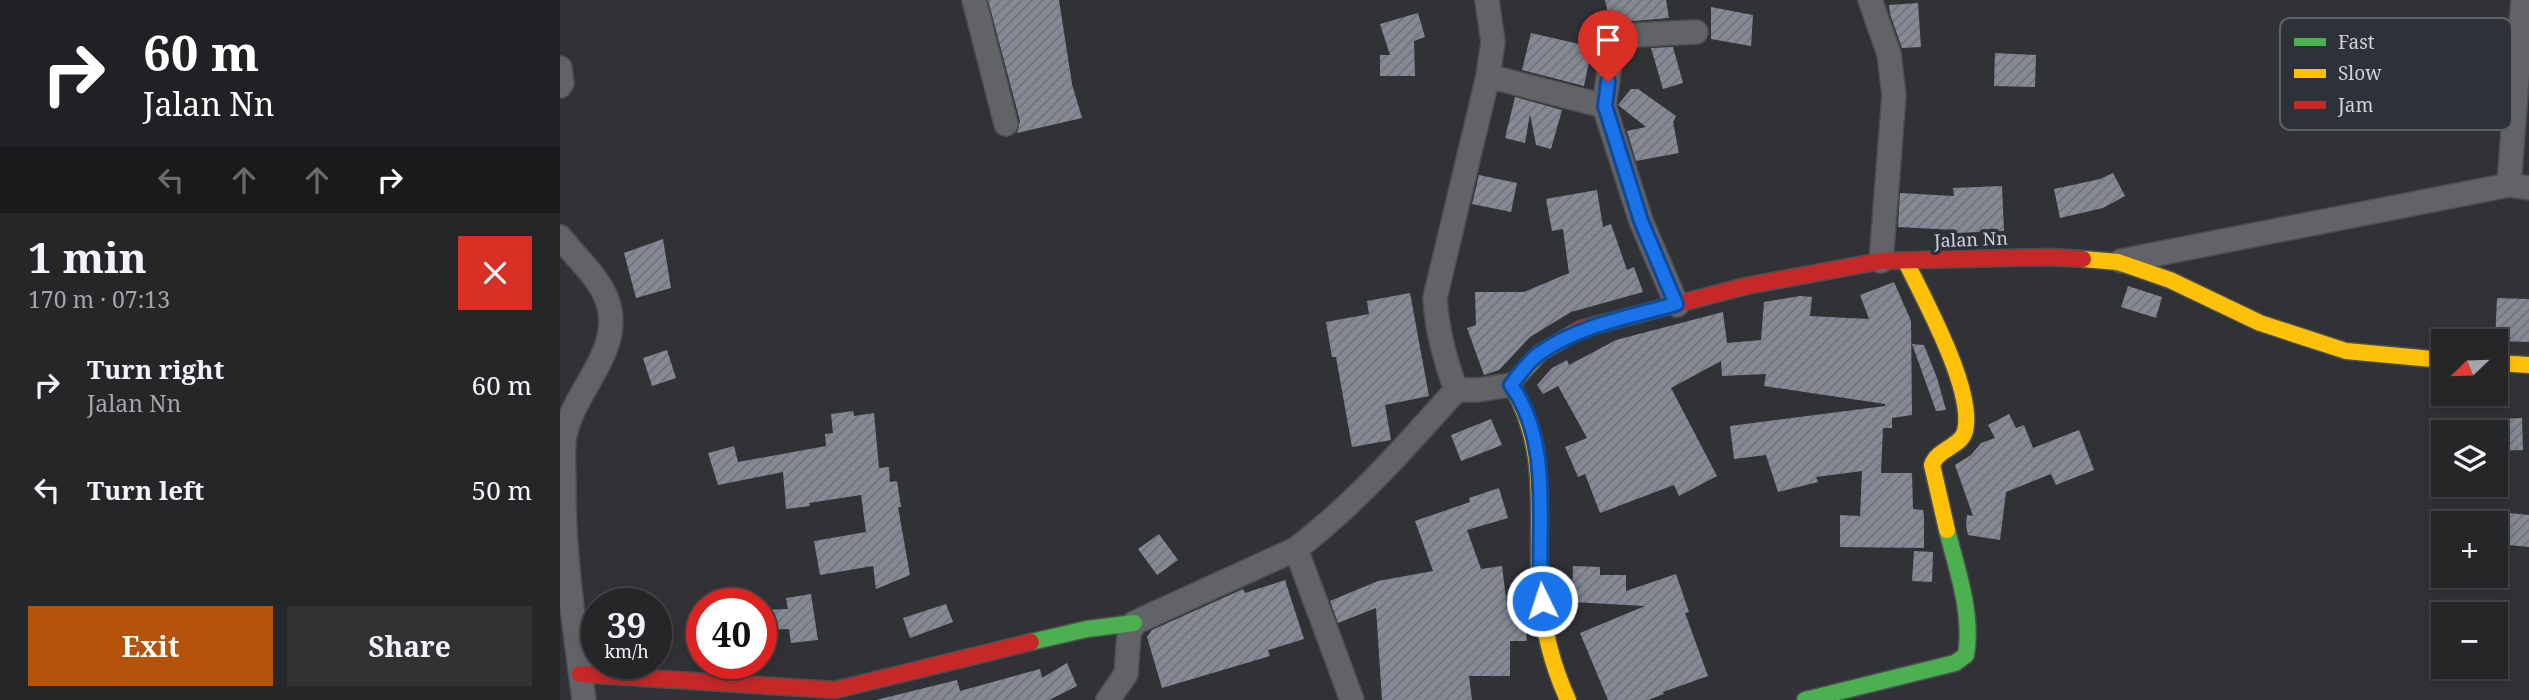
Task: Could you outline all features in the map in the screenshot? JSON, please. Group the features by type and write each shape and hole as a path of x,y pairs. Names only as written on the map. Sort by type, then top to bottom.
{"street":[{"path":"974,0 1006,124"},
{"path":"1456,390 1441,350 1436,327 1435,298 1488,76 1493,42 1487,0"},
{"path":"1870,0 1889,54 1894,95 1881,261"},
{"path":"2118,262 2519,186 2523,0"},
{"path":"1676,304 1641,221 1605,106 1614,36 1696,32"},
{"path":"560,68 560,86"},
{"path":"1488,76 1605,106"},
{"path":"560,237 598,283 609,307 610,332 603,352 576,403 564,435 564,527 583,700"},
{"name":"Jalan Nn","path":"1511,385 1529,362 1540,353 1581,330 1752,285 1881,261 1970,258 2049,257 2118,262 2170,280 2260,323 2346,351 2431,359"},
{"path":"1805,700 1955,663 1966,656 1969,637 1963,597 1932,465 1936,454 1965,434 1964,411 1956,370 1906,262"},
{"path":"2508,364 2529,365"},
{"path":"580,674 835,690 1087,629 1133,623 1296,549 1319,531 1388,465 1456,390 1511,385 1519,396 1539,460 1539,554 1547,649 1556,678 1568,700"},
{"path":"1296,549 1352,700"},
{"path":"1108,700 1126,674 1129,634 1133,623"}],"building":[{"path":"988,0 1059,0 1072,84 1082,118 1017,133 1020,121"},
{"path":"1605,0 1666,0 1669,18 1610,23"},
{"path":"1918,3 1921,47 1902,48 1889,5"},
{"path":"1711,7 1753,15 1751,46 1711,39"},
{"path":"1418,13 1425,37 1414,41 1415,76 1380,76 1380,55 1390,55 1380,24"},
{"path":"1531,33 1592,47 1584,86 1522,70"},
{"path":"1673,47 1683,83 1663,89 1651,48"},
{"path":"1995,53 2036,55 2035,87 1994,86"},
{"path":"1631,89 1638,89 1676,116 1673,122 1679,153 1636,161 1627,131 1646,127 1618,105"},
{"path":"1515,97 1562,110 1551,149 1536,145 1530,114 1525,143 1505,138"},
{"path":"2113,173 2125,196 2103,208 2060,218 2054,189 2100,179"},
{"path":"1479,175 1517,183 1511,212 1472,204"},
{"path":"2002,186 2004,231 1955,233 1955,230 1898,227 1900,193 1954,196 1953,188"},
{"path":"1597,190 1603,227 1611,224 1627,270 1634,267 1643,292 1571,312 1530,337 1499,370 1484,375 1467,328 1476,325 1475,292 1524,292 1569,273 1563,229 1552,231 1546,199"},
{"path":"663,239 671,288 636,298 624,253"},
{"path":"1894,282 1911,321 1912,415 1892,418 1892,428 1883,428 1881,473 1912,473 1913,509 1923,510 1924,516 1924,548 1840,547 1840,515 1860,516 1862,471 1816,477 1818,482 1778,492 1766,455 1734,459 1730,426 1885,404 1764,386 1766,374 1722,376 1721,361 1671,388 1717,476 1679,496 1674,485 1600,513 1585,474 1578,477 1565,447 1587,438 1558,386 1543,394 1537,385 1552,368 1567,360 1569,365 1616,340 1723,312 1727,343 1761,340 1764,302 1800,296 1812,297 1810,316 1869,319 1860,295"},
{"path":"2128,286 2162,297 2156,318 2121,307"},
{"path":"1410,293 1429,396 1385,405 1391,440 1352,447 1336,357 1332,357 1326,322 1369,314 1367,301"},
{"path":"2497,298 2529,299 2529,342 2508,341 2508,329 2496,329"},
{"path":"1912,344 1924,345 1946,410 1936,411"},
{"path":"667,350 676,378 652,386 643,358"},
{"path":"853,411 854,416 874,413 879,468 889,467 890,482 897,481 901,507 898,507 910,575 876,589 873,566 820,575 814,541 866,532 861,495 786,509 783,472 718,485 708,453 734,446 738,462 826,446 825,434 833,433 831,414"},
{"path":"2009,414 2016,428 2024,425 2033,448 2079,430 2094,470 2056,485 2051,474 2006,492 2000,540 1968,535 1967,515 1973,516 1955,465 1971,455 1981,443 1995,438 1988,425"},
{"path":"2522,418 2523,450 2508,451 2508,420 2496,419"},
{"path":"1491,419 1502,445 1461,461 1451,435"},
{"path":"1499,488 1508,518 1467,530 1481,569 1502,566 1507,606 1522,604 1527,641 1510,641 1510,676 1469,676 1472,700 1382,700 1376,608 1338,623 1330,601 1378,581 1433,571 1415,521 1470,502 1469,498"},
{"path":"2509,513 2529,515 2529,547 2508,545"},
{"path":"1159,534 1178,560 1157,575 1138,549"},
{"path":"1914,551 1933,552 1932,582 1912,581"},
{"path":"1573,566 1600,567 1600,575 1626,575 1626,591 1676,574 1689,612 1685,613 1708,676 1648,700 1608,700 1580,633 1645,606 1572,602"},
{"path":"1285,580 1304,639 1268,650 1270,656 1162,688 1147,637 1152,630 1243,589 1245,593"},
{"path":"811,594 818,640 791,643 789,629 777,629 777,609 788,609 786,598"},
{"path":"946,604 953,622 910,638 903,618"},
{"path":"1067,663 1077,686 1049,700 876,700 957,680 960,691 1040,669 1042,678"}],"traffic: fast":[{"path":"1805,700 1955,663 1966,655 1966,608 1947,530"},
{"path":"1031,642 1087,629 1134,623"}],"traffic: slow":[{"path":"2083,259 2118,262 2170,280 2260,323 2346,351 2431,359"},
{"path":"1906,262 1946,345 1963,393 1966,414 1963,436 1939,455 1932,465 1947,530"},
{"path":"1568,700 1553,660 1541,605 1539,486 1532,435 1524,410 1511,385 1540,353 1574,333"},
{"path":"2508,364 2529,365"}],"traffic: jam":[{"path":"1574,333 1746,286 1881,261 2049,257 2083,259"},
{"path":"580,674 835,690 1031,642"}],"route":[{"path":"1542,601 1539,460 1519,396 1511,385 1529,362 1540,353 1581,330 1676,304 1641,221 1605,106 1608,82"}]}
